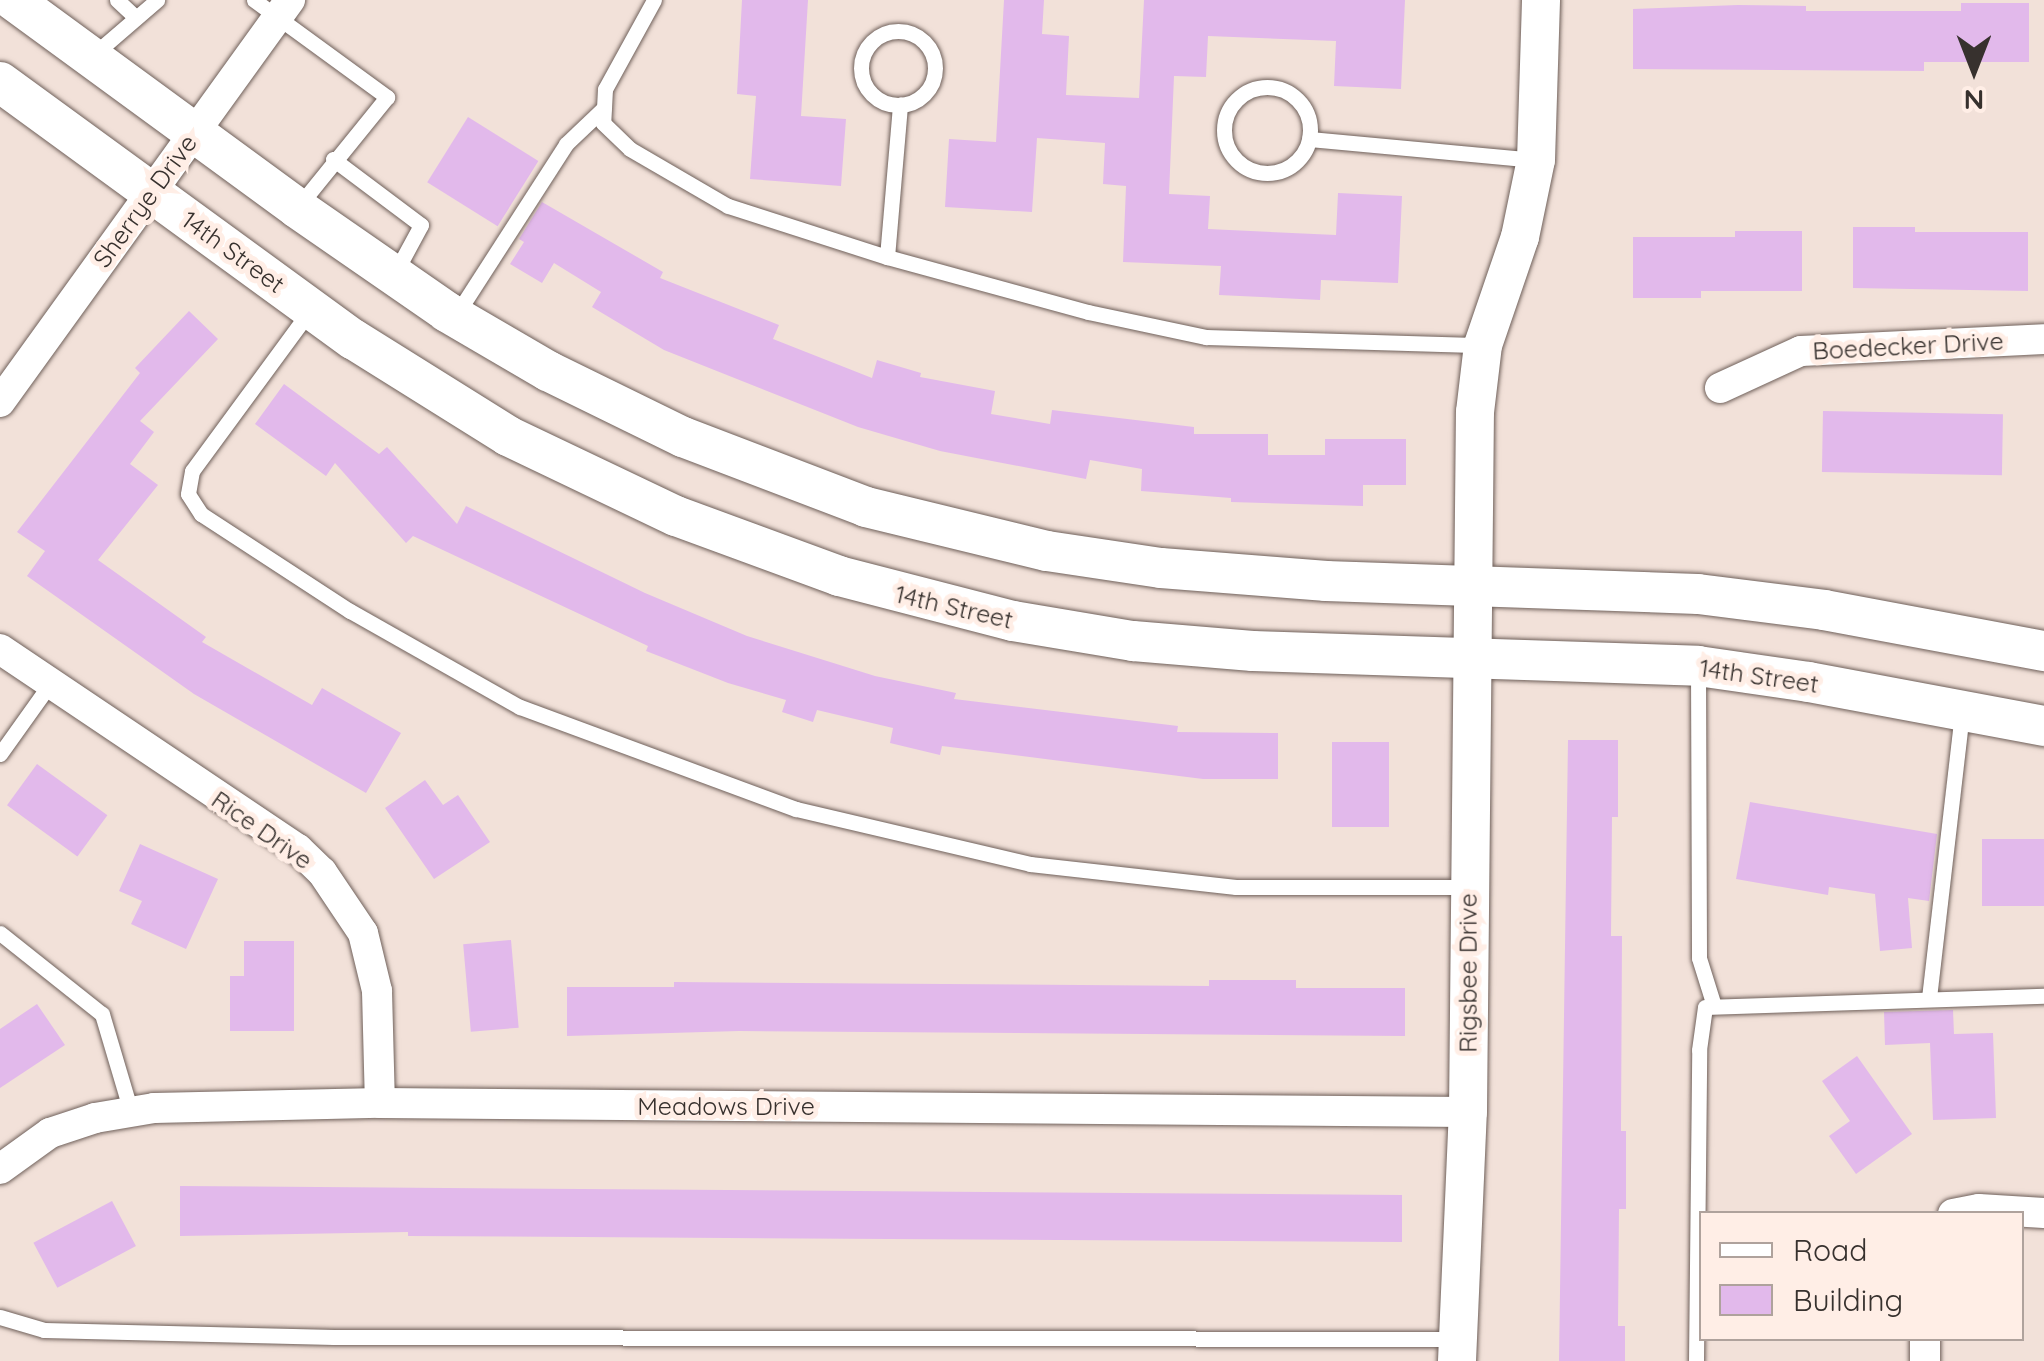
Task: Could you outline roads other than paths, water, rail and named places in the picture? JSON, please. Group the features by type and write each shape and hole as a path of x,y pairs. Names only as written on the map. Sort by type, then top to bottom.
{"main road":[{"path":"13,0 296,208 455,317 548,371 682,438 800,486 924,524 1047,552 1161,568 1279,578 1635,590 1764,602 2044,651"},
{"name":"14th Street","path":"0,82 311,308 457,405 562,464 729,539 896,594 1013,621 1133,641 1252,651 1698,666 1809,682 2044,726"}],"street":[{"name":"Rigsbee Drive","path":"1458,1350 1468,1112 1474,412 1483,344 1520,237 1536,160 1541,0"},
{"name":"Sherrye Drive","path":"0,402 194,133 274,6"},
{"name":"Boedecker Drive","path":"1720,388 1801,351 2044,339"},
{"name":"Rice Drive","path":"0,649 298,849 322,872 363,933 377,990 380,1104"},
{"name":"Meadows Drive","path":"0,1170 50,1134 131,1112 380,1104 1468,1112"},
{"path":"1968,1211 2022,1211"}],"lane":[{"path":"117,0 136,18"},
{"path":"91,56 157,0"},
{"path":"654,0 605,90 604,123 630,150 728,206 887,257 1088,312 1206,337 1483,344"},
{"path":"274,6 386,97 296,208"},
{"path":"903,31 924,41 935,63 930,87 912,102 900,105 876,98 868,90 860,67 870,44 890,32 903,31"},
{"path":"1274,87 1298,100 1310,125 1309,139 1294,163 1266,173 1239,163 1229,152 1224,123 1228,110 1248,91 1274,87"},
{"path":"887,257 900,105"},
{"path":"455,317 566,144 604,108"},
{"path":"1309,139 1536,160"},
{"path":"333,159 421,225 393,276"},
{"path":"311,308 192,471 188,494 201,514 350,612 520,706 796,809 1030,864 1236,887 1469,887"},
{"path":"1698,666 1700,958 1714,1006"},
{"path":"0,754 50,684"},
{"path":"1929,998 1962,712"},
{"path":"0,933 102,1014 131,1112"},
{"path":"1696,1361 1699,1050 1705,1007 2044,996"},
{"path":"0,1317 44,1330 334,1337 1458,1350"}]}
